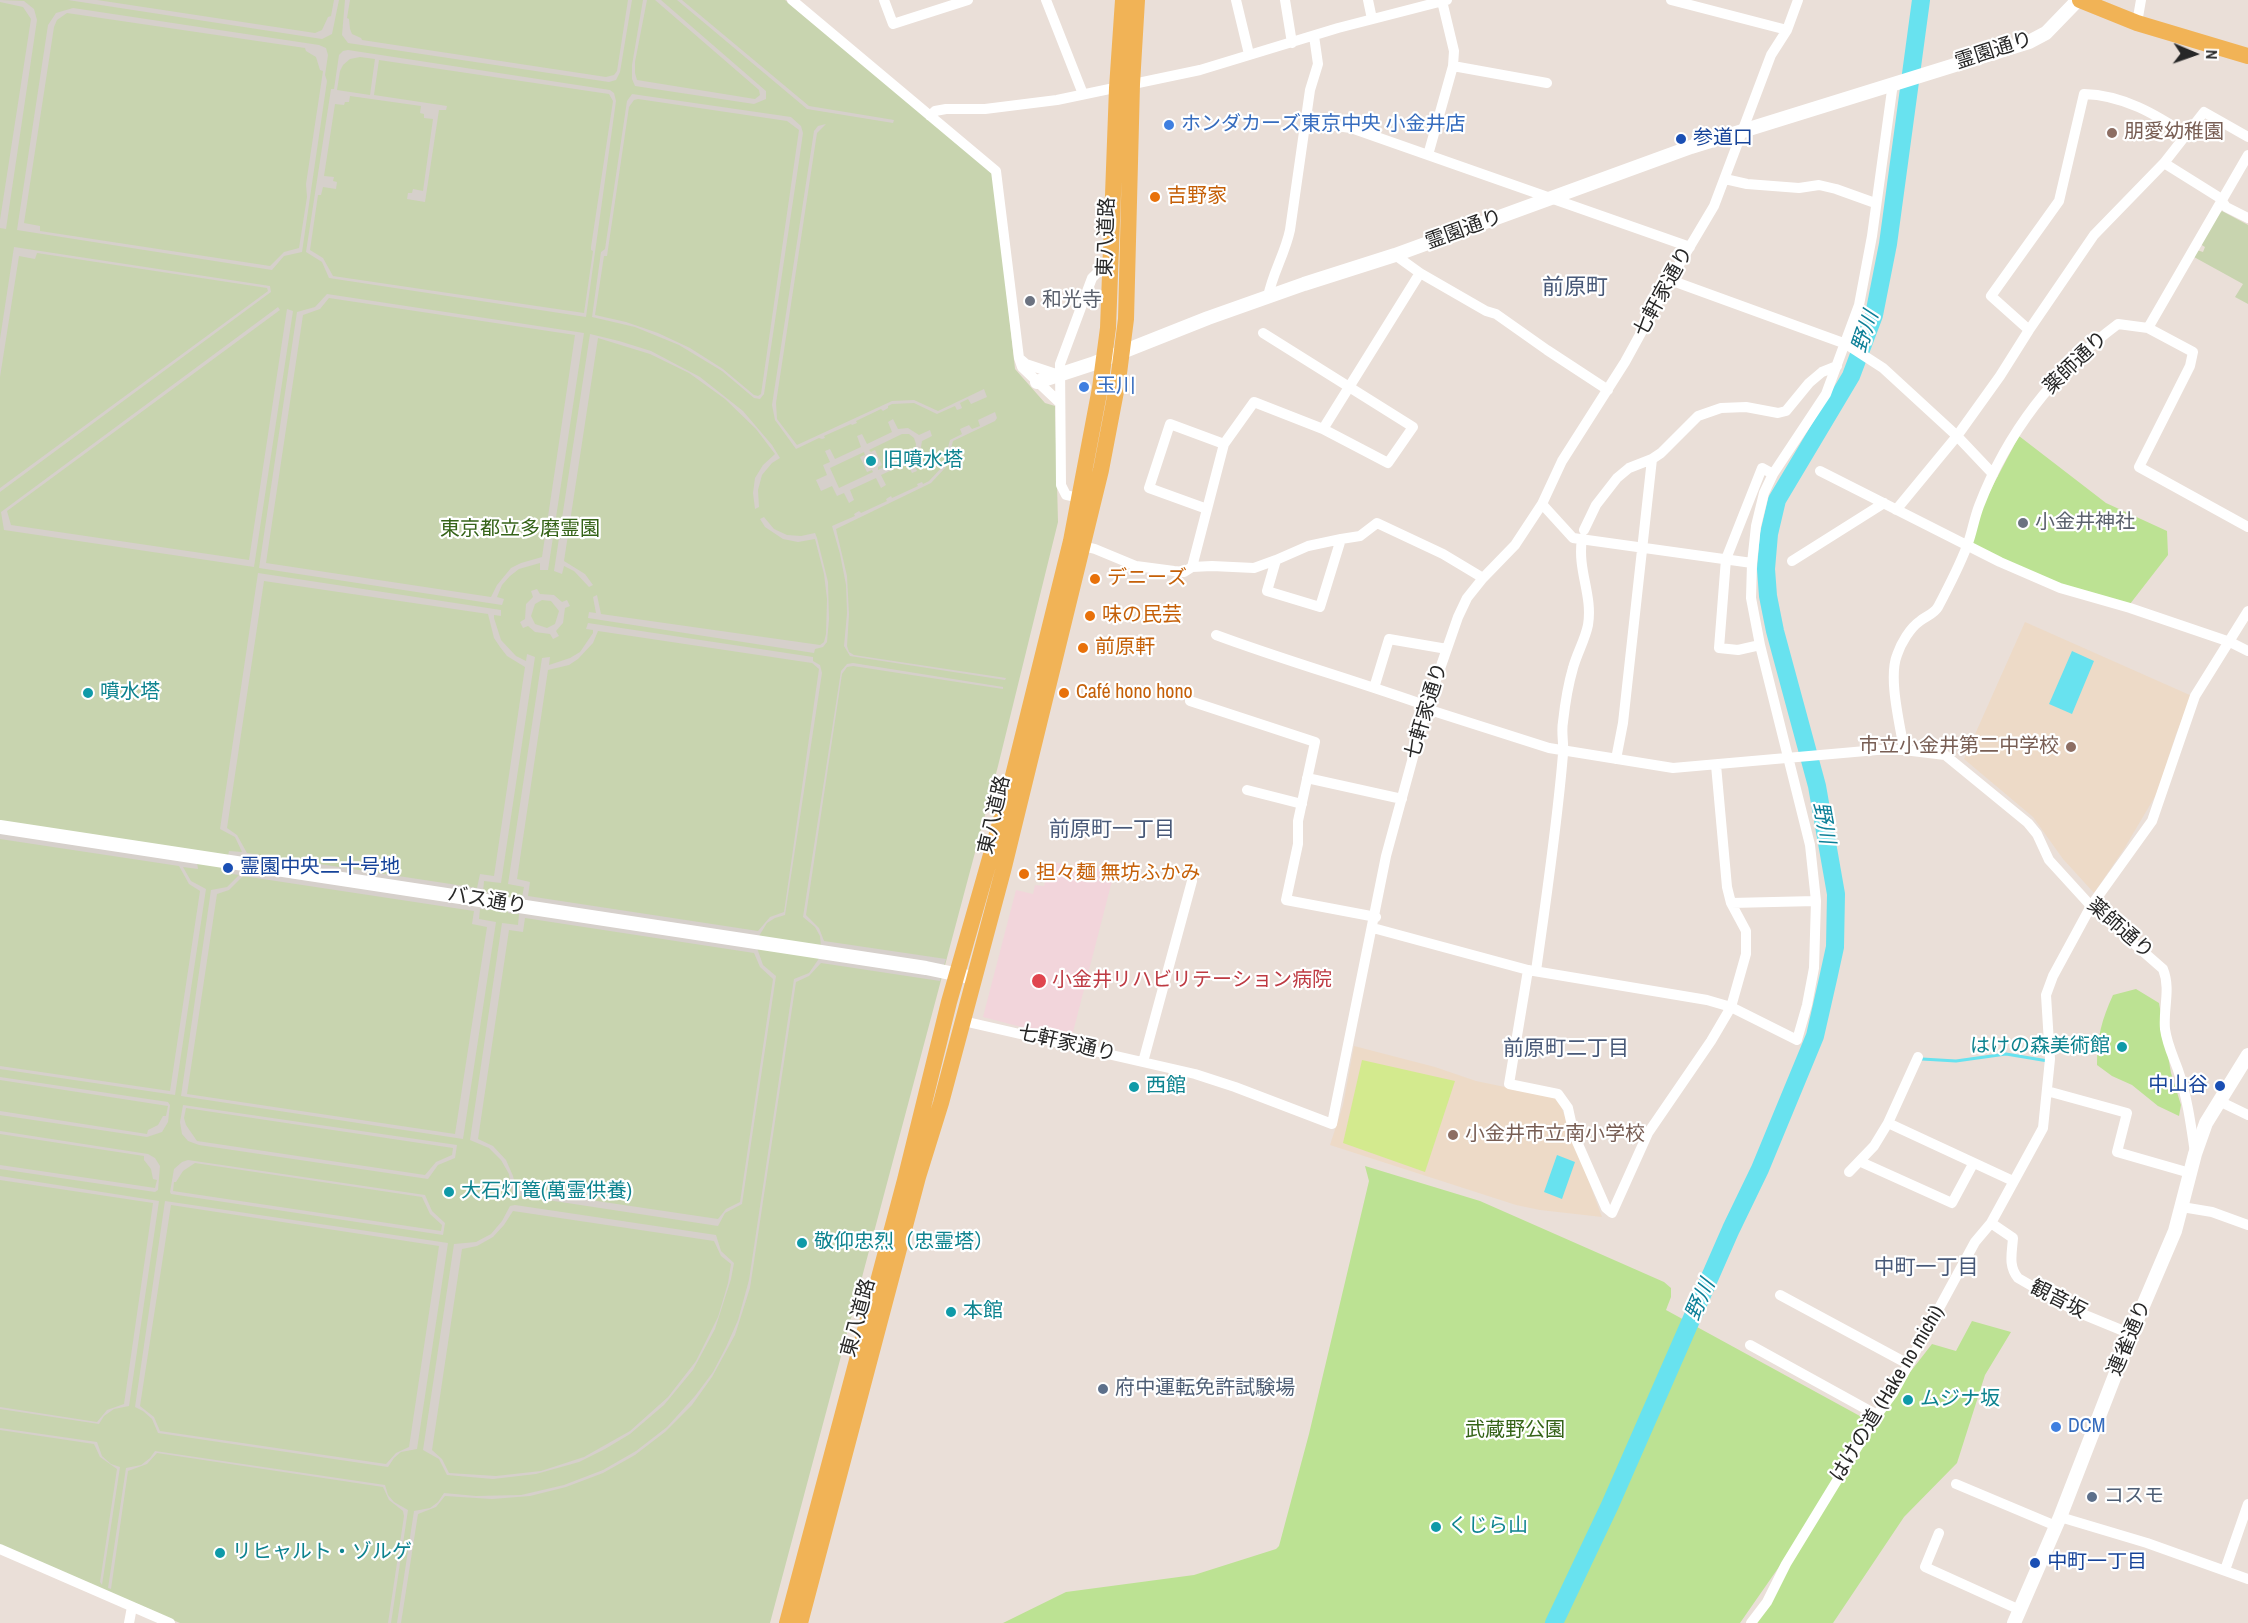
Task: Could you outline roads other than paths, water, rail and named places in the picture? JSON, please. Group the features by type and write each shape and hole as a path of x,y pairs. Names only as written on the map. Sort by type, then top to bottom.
{"main road":[{"name":"東八道路","path":"800,1623 918,1177 1003,871 1101,470 1123,350 1126,319 1123,0"},
{"name":"東八道路","path":"787,1623 957,974 1018,754 1071,541 1104,358 1125,86 1137,0"},
{"path":"2083,1 2137,23 2248,56"},
{"path":"926,1091 945,1047 953,1017 960,1013 964,1018"}],"street":[{"path":"792,0 996,171 1019,358 1022,367 1059,402"},
{"path":"884,0 893,24 968,0"},
{"path":"1046,0 1083,94"},
{"path":"1236,0 1249,54"},
{"path":"1285,0 1292,43"},
{"path":"1368,0 1372,19"},
{"path":"1671,0 1786,30"},
{"name":"七軒家通り","path":"964,1018 1236,1087 1332,1124 1386,856 1426,706 1458,617 1467,598 1515,545 1542,504 1562,461 1608,390 1714,206 1771,55 1786,30 1798,0"},
{"path":"2137,23 2141,0"},
{"path":"930,116 935,111 946,108 985,109 1057,100 1200,70 1372,19 1445,1 1454,51 1453,66 1428,155"},
{"name":"霊園通り","path":"1037,382 1268,297 1395,255 1681,151 2029,42 2046,33 2083,1"},
{"path":"1268,297 1287,244 1310,90 1318,64 1314,36"},
{"path":"1453,66 1546,83"},
{"path":"1190,701 1315,742 1298,821 1298,844 1286,900 1374,922 1532,971 1707,1000 1731,1007 1797,1040 1808,1005 1814,968 1816,901 1810,845 1760,645 1751,598 1752,563 1764,493 1773,474 1826,394 1860,304 1872,236 1893,83"},
{"path":"2029,330 1991,296 2059,201 2084,94 2103,94 2123,100 2157,116 2187,135"},
{"path":"1896,510 1958,436 2094,235 2164,163 2204,111 2248,137"},
{"path":"1306,122 1351,128 1554,197 1690,247"},
{"path":"2248,154 2148,328 2193,352 2190,366 2139,467 2248,527"},
{"path":"2164,163 2220,198 2226,207 2248,218"},
{"path":"1725,179 1747,184 1799,188 1820,185 1875,203"},
{"path":"1395,255 1420,273 1486,311 1496,314 1608,390"},
{"path":"1079,498 1066,495 1061,485 1060,364 1092,278 1098,272 1110,272"},
{"path":"1323,429 1420,273"},
{"path":"1670,280 1846,344 1881,366 1958,436 1993,474"},
{"name":"薬師通り","path":"2148,328 2118,324 2095,341 2048,387 2031,409 1993,474 1967,545 1936,611 1918,622 1896,656 1894,679 1904,750 1946,755 1997,795 2028,823 2037,834 2049,860 2091,906 2163,969 2168,980 2165,1029 2170,1052 2183,1088 2195,1154"},
{"path":"1192,567 1224,444 1254,402 1323,429 1388,464 1413,428 1263,333"},
{"path":"1019,358 1026,364 1059,375"},
{"path":"1716,765 1727,887 1731,903 1746,931 1746,954 1731,1007 1711,1041 1648,1132 1612,1213 1606,1208 1574,1135 1568,1108 1558,1094 1509,1084 1548,894 1563,751 1562,723 1573,666 1583,644 1588,624 1590,604 1580,562 1583,534 1596,505 1617,478 1629,468 1661,453 1698,416 1721,408 1746,407 1778,413 1786,411 1809,383 1822,372 1838,366"},
{"path":"1207,509 1149,488 1170,424 1224,444"},
{"path":"1616,759 1623,723 1652,459"},
{"path":"1760,645 1738,650 1719,648 1726,559 1762,468 1773,474"},
{"path":"1820,471 2000,562 2060,588 2130,608 2230,642 2248,651"},
{"path":"1792,561 1884,503"},
{"path":"1542,504 1573,538 1583,534 1642,548 1752,563"},
{"path":"1083,546 1144,568 1184,572 1192,567 1219,565 1254,568 1308,546 1360,536 1377,523 1443,554 1483,578"},
{"path":"1276,560 1267,591 1320,607 1341,539"},
{"name":"はけの道 (Hake no michi)","path":"1751,1623 1767,1602 1786,1564 1877,1415 1893,1393 1975,1242 1991,1222 2043,1128 2050,1059 2046,995 2091,906 2152,821 2195,696 2248,611"},
{"path":"1216,635 1266,654 1426,706 1433,711 1465,722 1563,751 1673,768 1832,753 1904,750"},
{"path":"1374,688 1389,639 1447,649"},
{"path":"1307,778 1402,799"},
{"path":"1247,790 1302,804"},
{"name":"バス通り","path":"0,827 974,978"},
{"path":"1143,1062 1191,881"},
{"path":"1731,903 1816,901"},
{"name":"連雀通り","path":"2014,1623 2058,1521 2131,1334 2175,1231 2195,1154 2206,1123 2248,1055"},
{"path":"1849,1172 1874,1146 1888,1124 1918,1057"},
{"path":"2047,1091 2127,1113 2117,1152 2190,1173"},
{"path":"2219,1101 2248,1115"},
{"path":"1888,1124 2013,1181"},
{"path":"1861,1162 1952,1203 1973,1164"},
{"path":"2182,1207 2212,1212 2248,1225"},
{"name":"観音坂","path":"1991,1222 2013,1238 2010,1260 2012,1271 2018,1278 2075,1311 2131,1334"},
{"path":"1779,1295 1908,1364"},
{"path":"1750,1345 1877,1415"},
{"path":"1956,1484 2058,1521 2147,1543 2248,1579"},
{"path":"2225,1570 2248,1504"},
{"path":"1939,1533 1925,1567 2020,1610"},
{"path":"0,1549 170,1623"},
{"path":"129,1623 132,1606"}],"water":[{"path":"2072,651 2094,661 2072,714 2049,704"},
{"path":"1557,1155 1575,1162 1562,1199 1544,1192"}],"waterway":[{"name":"野川","path":"1554,1623 1610,1505 1731,1229 1760,1169 1815,1036 1828,979 1835,947 1836,894 1817,786 1775,631 1768,596 1766,569 1769,534 1777,500 1851,376 1874,315 1888,244 1921,0"},
{"path":"1922,1059 1956,1061 2006,1054 2048,1061"}],"place":[{"name":"ホンダカーズ東京中央 小金井店","path":"1169,125"},
{"name":"朋愛幼稚園","path":"2112,133"},
{"name":"参道口","path":"1681,139"},
{"name":"吉野家","path":"1155,197"},
{"name":"和光寺","path":"1030,301"},
{"name":"玉川","path":"1084,387"},
{"name":"旧噴水塔","path":"871,461"},
{"name":"小金井神社","path":"2023,523"},
{"name":"デニーズ","path":"1095,579"},
{"name":"味の民芸","path":"1090,616"},
{"name":"前原軒","path":"1083,648"},
{"name":"噴水塔","path":"88,693"},
{"name":"Café hono hono","path":"1064,693"},
{"name":"市立小金井第二中学校","path":"2071,747"},
{"name":"霊園中央二十号地","path":"228,868"},
{"name":"担々麺 無坊ふかみ","path":"1024,874"},
{"name":"小金井リハビリテーション病院","path":"1039,981"},
{"name":"はけの森美術館","path":"2122,1047"},
{"name":"中山谷","path":"2220,1086"},
{"name":"西館","path":"1134,1087"},
{"name":"小金井市立南小学校","path":"1453,1135"},
{"name":"大石灯篭(萬霊供養)","path":"449,1192"},
{"name":"敬仰忠烈（忠霊塔）","path":"802,1243"},
{"name":"本館","path":"951,1312"},
{"name":"府中運転免許試験場","path":"1103,1389"},
{"name":"ムジナ坂","path":"1908,1400"},
{"name":"DCM","path":"2056,1427"},
{"name":"コスモ","path":"2092,1497"},
{"name":"くじら山","path":"1436,1527"},
{"name":"リヒャルト・ゾルゲ","path":"220,1553"},
{"name":"中町一丁目","path":"2035,1563"}],"district":[{"name":"前原町","path":"1575,288"},
{"name":"前原町一丁目","path":"1112,830"},
{"name":"前原町二丁目","path":"1566,1049"},
{"name":"中町一丁目","path":"1926,1268"}],"park label":[{"name":"東京都立多磨霊園","path":"520,530"},
{"name":"武蔵野公園","path":"1515,1431"}]}
